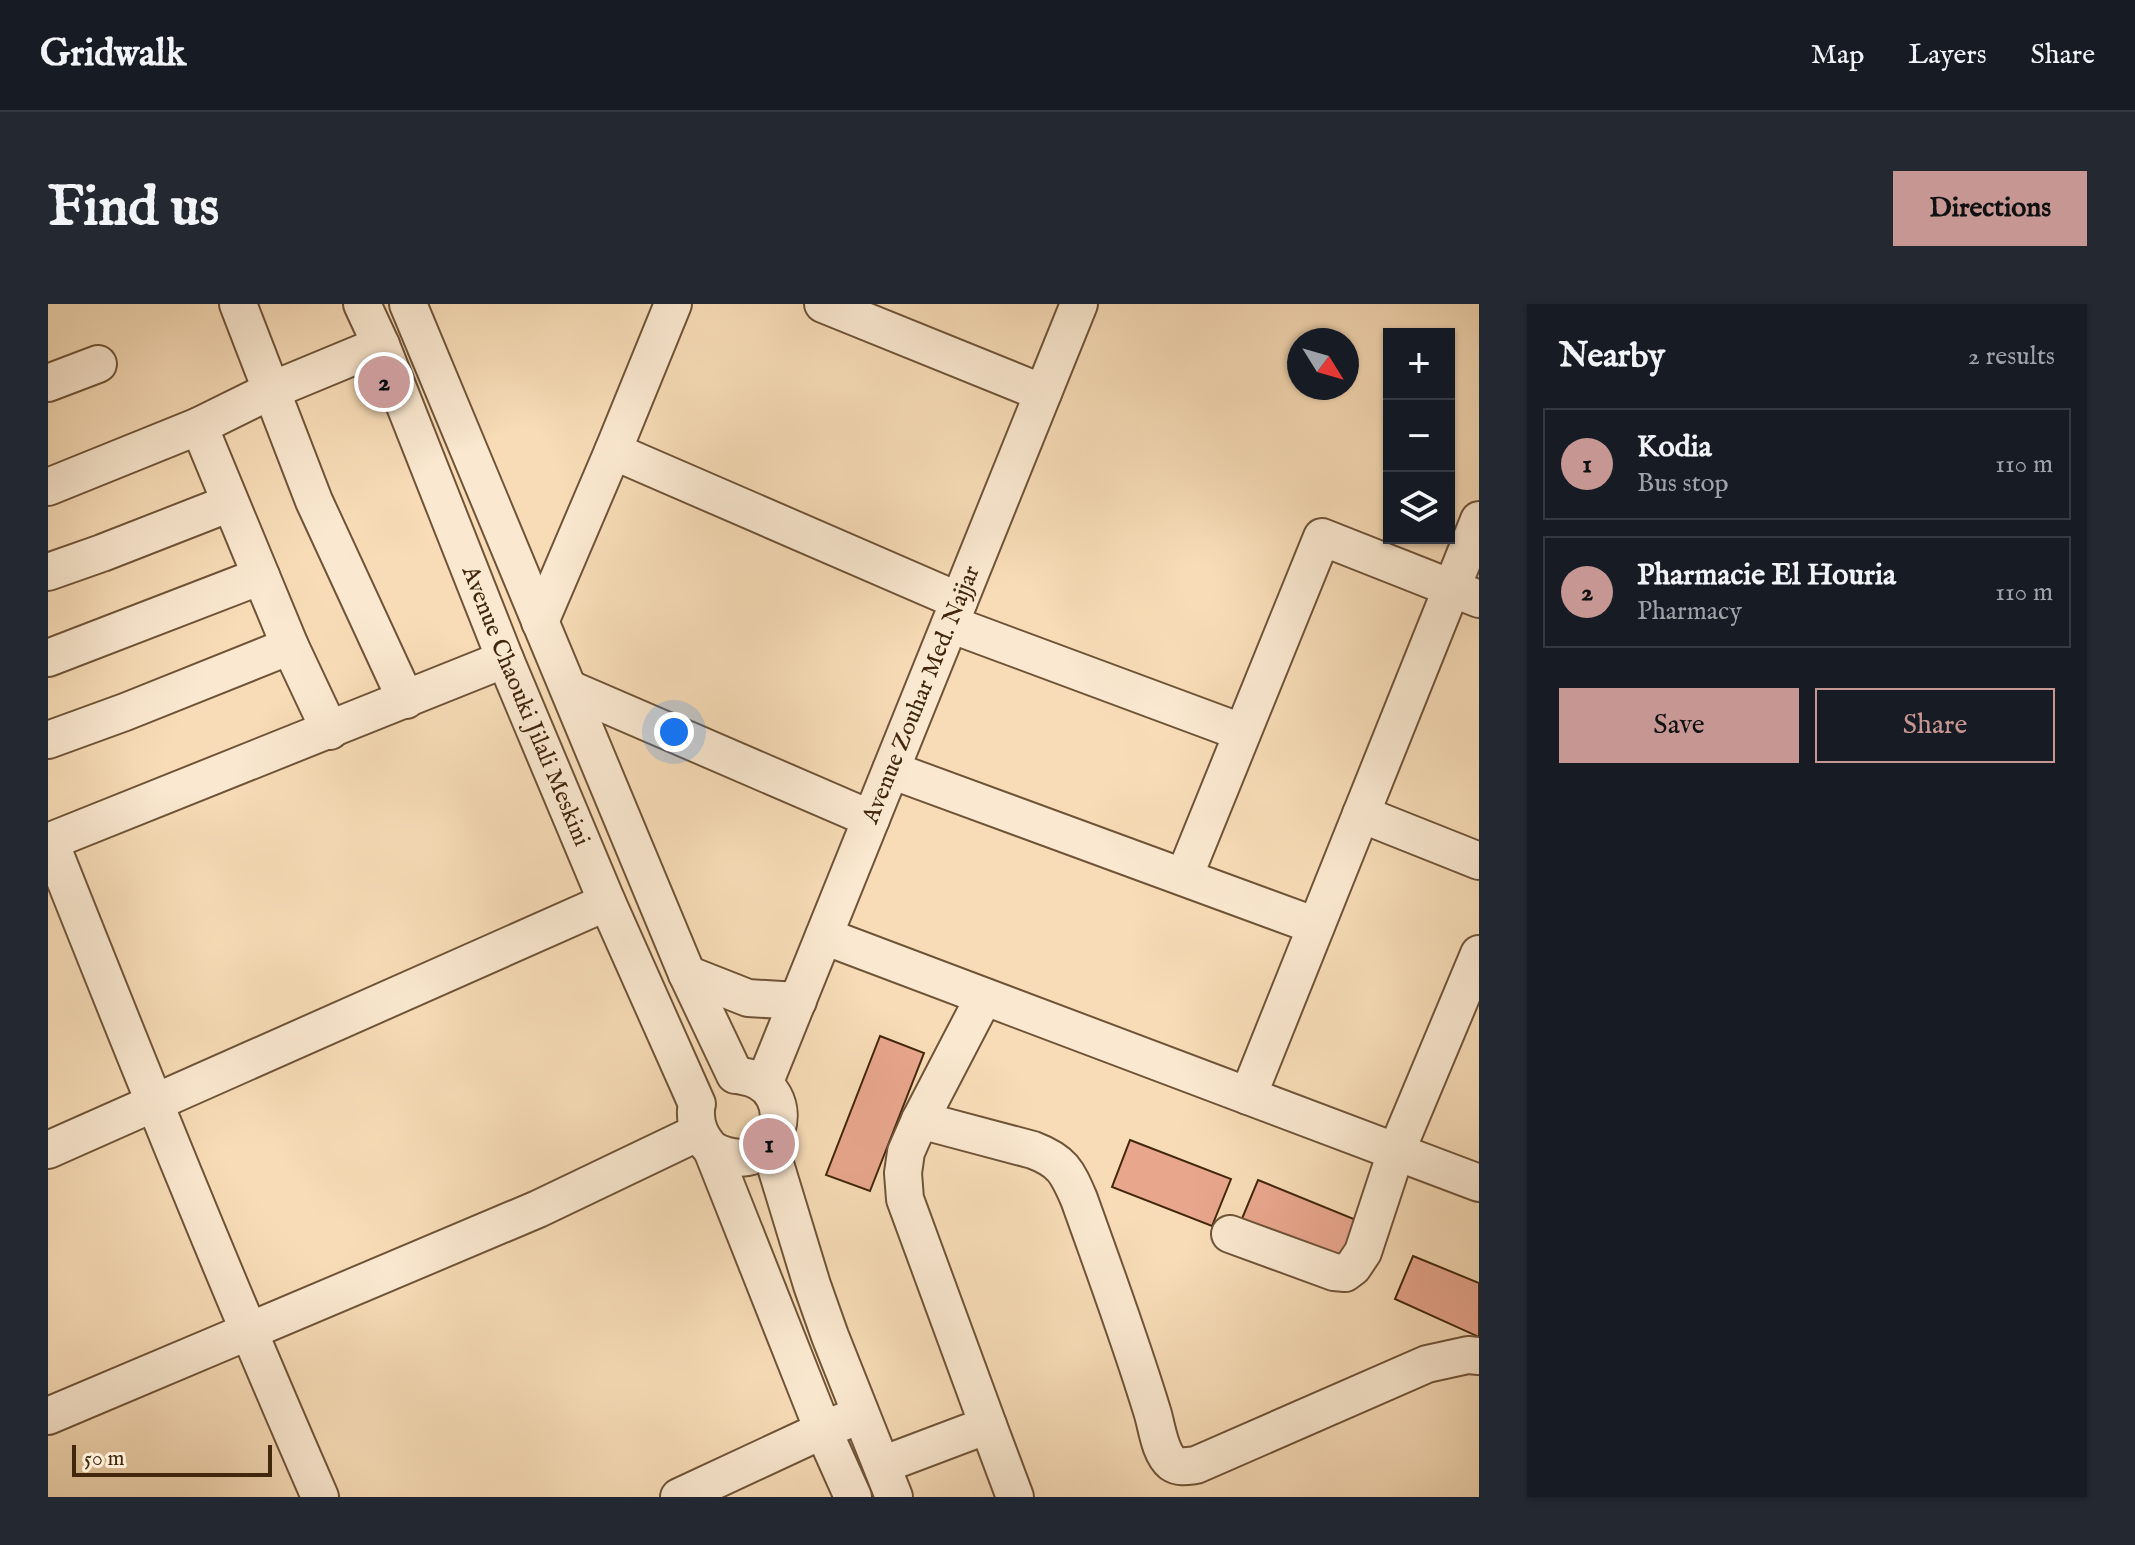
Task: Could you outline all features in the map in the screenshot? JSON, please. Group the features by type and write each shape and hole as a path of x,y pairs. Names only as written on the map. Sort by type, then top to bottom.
{"street":[{"path":"238,304 333,546 406,700"},
{"name":"Avenue Chaouki Jilali Meskini","path":"362,304 505,659 853,1497"},
{"name":"Avenue Chaouki Jilali Meskini","path":"408,304 687,974 750,1080"},
{"path":"540,622 673,304"},
{"path":"823,304 1043,393"},
{"name":"Avenue Zouhar Med. Najjar","path":"750,1080 798,1001 1079,304"},
{"path":"48,487 199,426 270,391 381,345"},
{"path":"48,383 98,364"},
{"path":"199,426 290,646 330,731"},
{"path":"613,451 955,612 1241,732"},
{"path":"48,572 230,503"},
{"path":"1248,1096 1361,814 1466,594 1479,520"},
{"path":"1184,877 1322,537 1466,594"},
{"path":"48,658 261,576"},
{"path":"48,740 290,646"},
{"path":"320,1497 248,1332 49,842 505,659"},
{"path":"570,689 871,819"},
{"path":"891,770 1316,926"},
{"path":"1361,814 1479,861"},
{"path":"48,1150 607,902"},
{"path":"824,936 1479,1183"},
{"path":"1230,1234 1334,1272 1345,1273 1353,1267 1363,1252 1396,1152 1479,954"},
{"path":"687,974 748,998 798,1001"},
{"path":"984,997 920,1120 906,1152 903,1173 905,1199 1015,1497"},
{"path":"723,1078 750,1080 775,1097 779,1113 778,1129 769,1144 757,1154 742,1159 726,1157 702,1129 703,1093 723,1078"},
{"path":"920,1120 1033,1150 1061,1164 1079,1199 1163,1449 1176,1465 1196,1465 1427,1364 1468,1355 1479,1356"},
{"path":"48,1416 538,1209 702,1129"},
{"path":"769,1144 812,1285 888,1481 988,1425"},
{"path":"698,1493 823,1430 861,1415"}],"building":[{"path":"880,1036 924,1053 870,1191 826,1175"},
{"path":"1130,1140 1231,1179 1212,1226 1112,1187"},
{"path":"1258,1180 1366,1224 1349,1266 1241,1221"},
{"path":"1413,1256 1479,1283 1479,1337 1395,1299"}],"place":[{"name":"Pharmacie El Houria","path":"384,382"},
{"name":"Kodia","path":"769,1144"}]}
